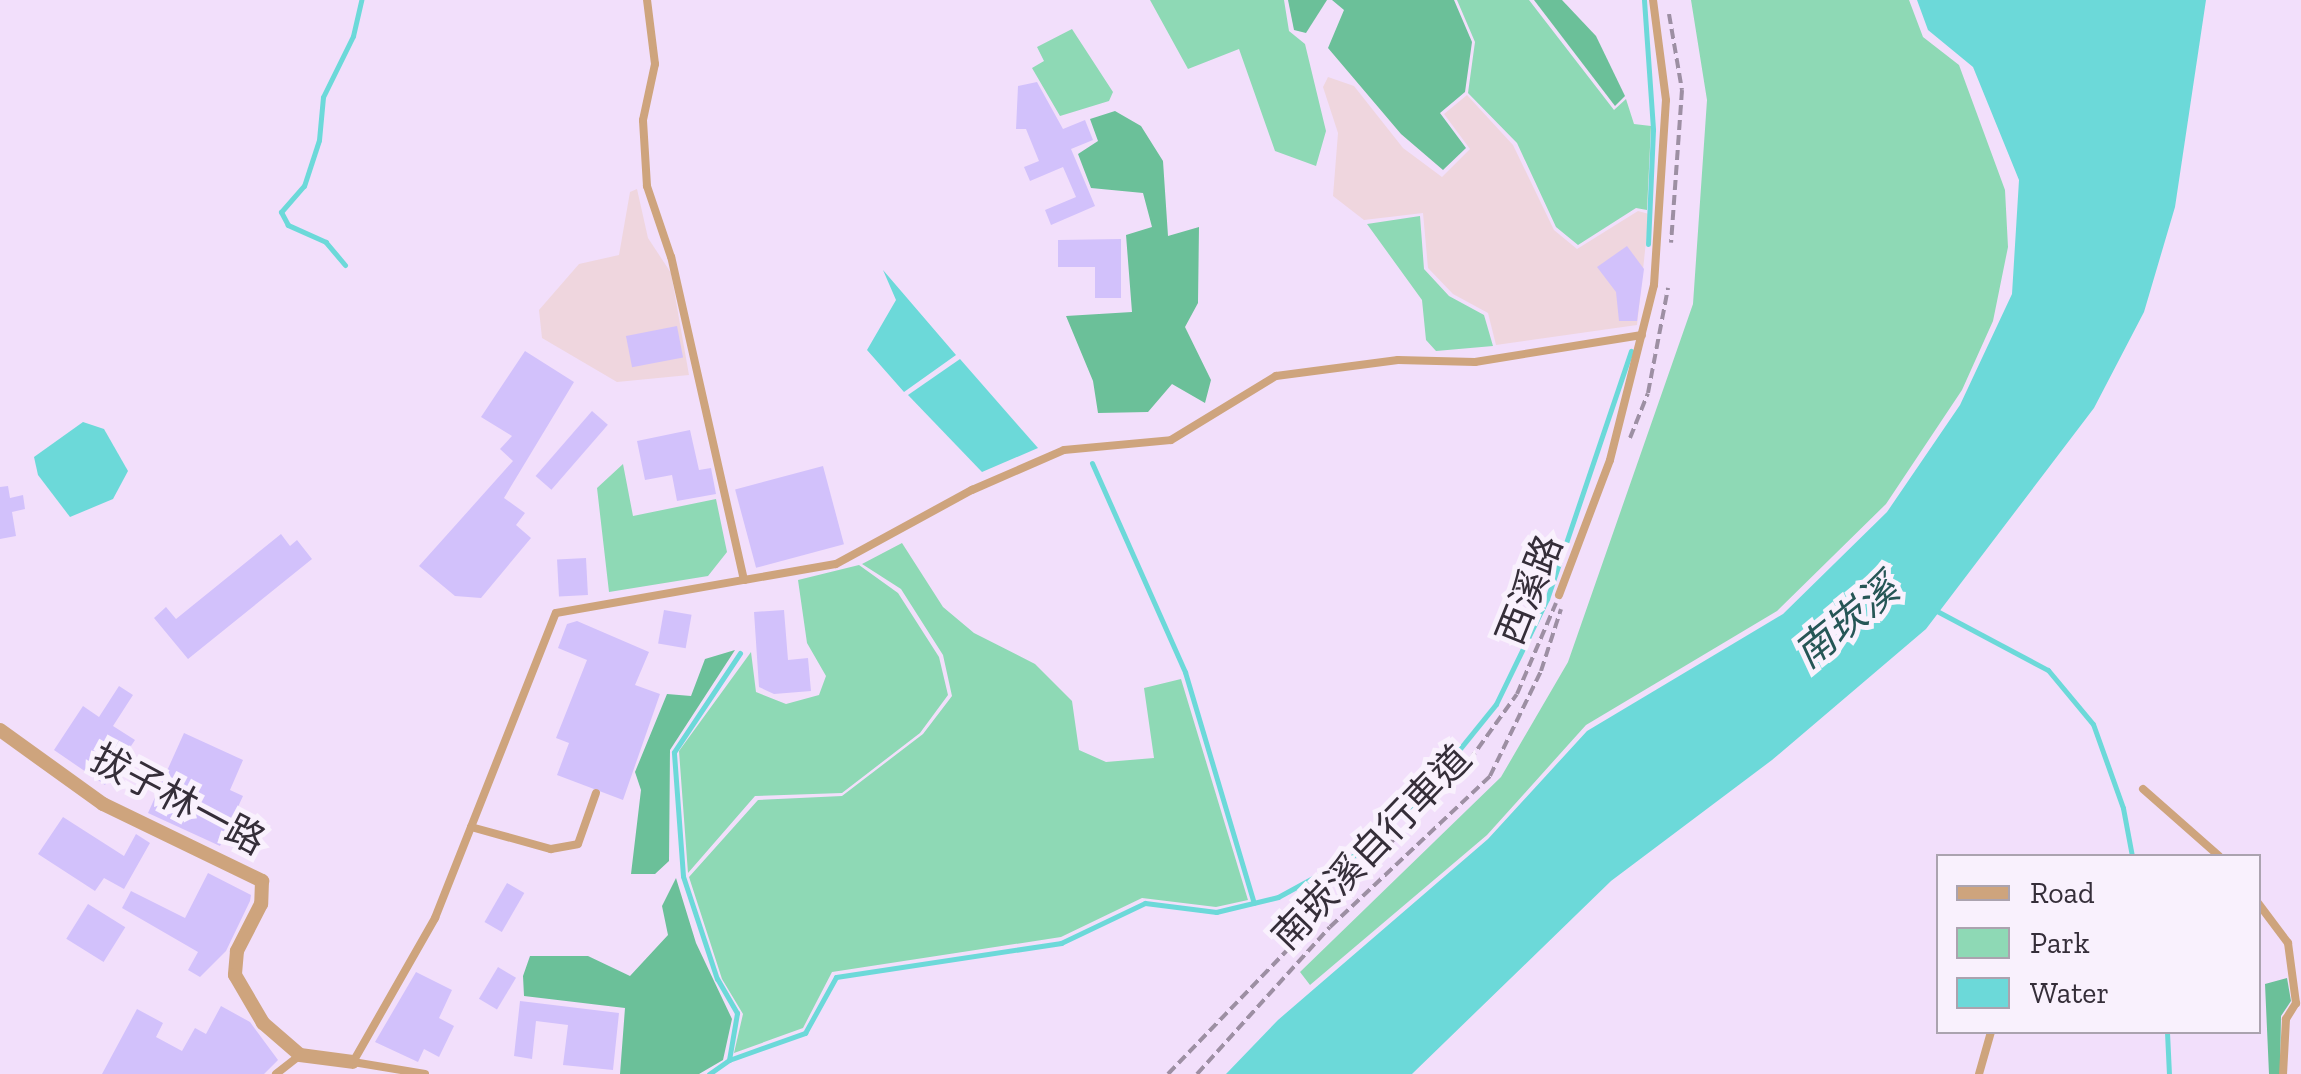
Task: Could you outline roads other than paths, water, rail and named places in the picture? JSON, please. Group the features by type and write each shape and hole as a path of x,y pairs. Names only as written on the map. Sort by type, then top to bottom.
{"street":[{"name":"拔子林一路","path":"0,730 103,804 262,882 261,904 236,951 235,975 262,1023 300,1055"},
{"path":"300,1055 353,1062"}],"lane":[{"path":"647,0 656,64 643,120 648,186 671,258 744,580"},
{"name":"西溪路","path":"1562,596 1610,460 1654,285 1666,100 1654,0"},
{"path":"425,1074 353,1062 435,918 556,613 836,564 972,490 1064,450 1171,440 1276,376 1398,360 1475,362 1642,335"},
{"path":"2143,789 2216,854"},
{"path":"471,827 551,849 578,844 596,793"},
{"path":"2261,907 2288,943 2296,1003 2286,1019 2284,1074"},
{"path":"1980,1074 1990,1034"},
{"path":"276,1074 300,1055"}],"water":[{"name":"南崁溪","path":"1917,0 2206,0 2175,207 2144,312 2094,408 1926,629 1772,760 1611,881 1412,1074 1226,1074 1278,1020 1488,839 1587,731 1783,614 1887,512 1960,405 2012,294 2019,180 1973,67 1928,30"},
{"path":"883,270 956,355 904,392 867,350 896,300"},
{"path":"960,359 1038,448 982,472 908,395"},
{"path":"83,422 104,429 128,471 113,499 70,517 38,475 34,457"}],"waterway":[{"path":"345,265 326,242 288,225 281,212 304,186 319,140 323,97 353,36 361,0"},
{"path":"1644,0 1653,130 1648,244"},
{"path":"709,1074 729,1060 805,1033 836,977 1061,943 1145,903 1216,912 1278,897 1362,851 1425,792 1496,704 1547,599 1631,351"},
{"path":"1092,463 1185,672 1254,903"},
{"path":"1935,610 2048,670 2093,724 2123,808 2132,854"},
{"path":"729,1060 737,1013 717,979 683,876 674,752 740,653"},
{"path":"2167,1034 2169,1074"}]}
